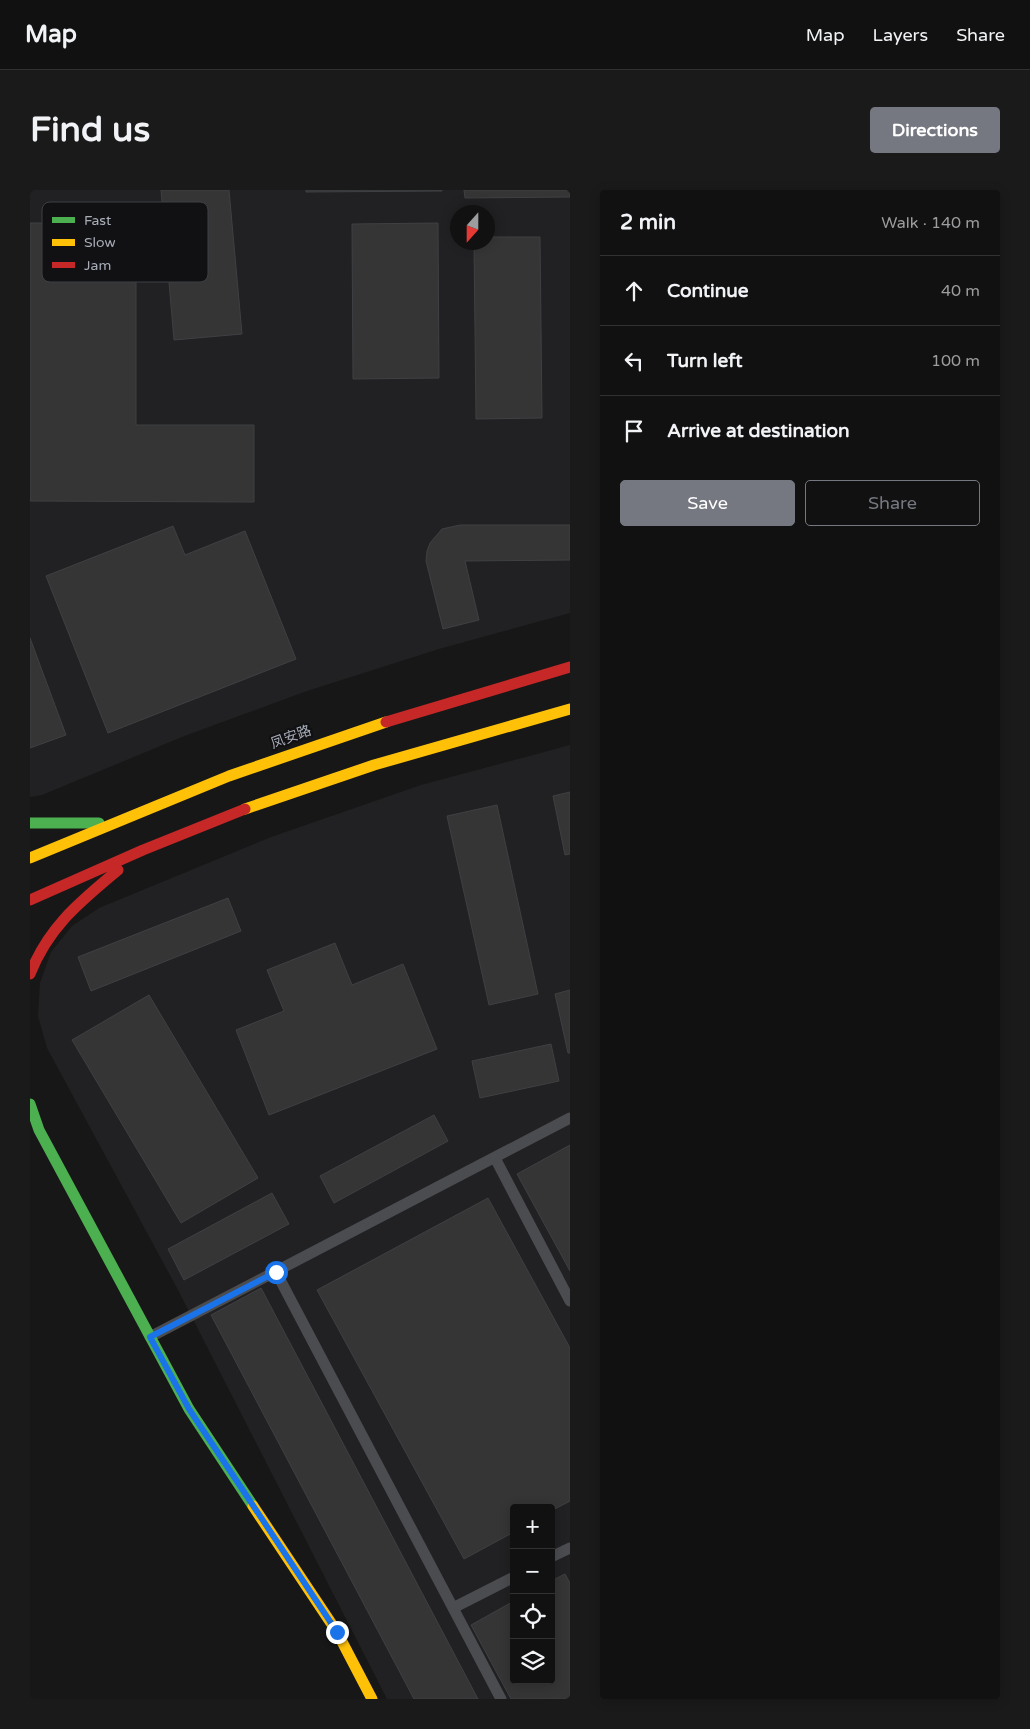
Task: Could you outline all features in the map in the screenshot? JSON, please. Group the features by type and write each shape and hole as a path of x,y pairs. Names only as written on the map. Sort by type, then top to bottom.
{"street":[{"name":"凤安路","path":"30,858 108,823 206,783 325,741 454,699 570,667"},
{"path":"30,900 141,851 258,804 411,753 570,709"},
{"path":"30,823 108,823"},
{"path":"30,974 43,942 53,927 65,914 141,851"},
{"path":"30,1104 39,1130 189,1409 337,1632 372,1699"}],"lane":[{"path":"150,1337 570,1118"},
{"path":"494,1158 570,1301"},
{"path":"276,1272 501,1699"},
{"path":"555,1555 570,1548"},
{"path":"453,1608 510,1579"}],"shaded area":[{"path":"30,190 570,190 570,613 439,649 307,691 187,735 42,795 30,797"},
{"path":"570,745 570,1699 387,1699 178,1290 47,1048 38,1016 40,983 51,952 72,926 99,908 271,837 421,785"}],"building":[{"path":"161,190 229,190 242,334 174,340 169,282 208,282 208,202 162,202"},
{"path":"306,190 442,190 442,191 306,192"},
{"path":"464,190 570,190 570,197 465,198"},
{"path":"30,223 42,223 42,282 136,282 136,425 254,425 254,502 30,501"},
{"path":"438,223 439,378 353,379 352,224"},
{"path":"495,237 540,237 542,418 476,419 474,250 495,250"},
{"path":"460,525 570,525 570,560 465,561 479,620 443,629 426,561 427,551 430,543 442,529"},
{"path":"173,526 185,555 245,531 296,659 108,733 46,576"},
{"path":"30,638 66,735 30,748"},
{"path":"570,792 570,854 565,855 553,796"},
{"path":"497,805 538,994 489,1005 447,816"},
{"path":"228,898 241,931 91,991 78,957"},
{"path":"335,943 352,985 403,964 437,1049 269,1115 236,1030 284,1011 267,970"},
{"path":"570,990 570,1053 568,1053 555,994"},
{"path":"149,995 258,1178 181,1223 72,1040"},
{"path":"551,1044 559,1081 480,1098 472,1061"},
{"path":"434,1115 448,1141 334,1203 320,1176"},
{"path":"570,1145 570,1271 517,1174"},
{"path":"272,1193 289,1224 184,1280 168,1249"},
{"path":"488,1198 570,1348 570,1501 555,1509 555,1504 510,1504 510,1534 464,1559 317,1290"},
{"path":"261,1288 478,1699 414,1699 211,1315"},
{"path":"565,1574 570,1583 570,1699 511,1699 471,1625 510,1603 510,1684 555,1684 555,1579"}],"traffic: fast":[{"path":"30,823 99,823"},
{"path":"30,1104 39,1130 189,1409 253,1506"}],"traffic: slow":[{"path":"245,809 374,765 570,709"},
{"path":"30,858 229,776 386,722"},
{"path":"253,1506 337,1632 372,1699"}],"traffic: jam":[{"path":"386,722 570,667"},
{"path":"30,900 143,850 245,809"},
{"path":"30,974 46,942 56,928 78,904 118,870"}],"route":[{"path":"276,1272 150,1337 189,1409 337,1632"}]}
